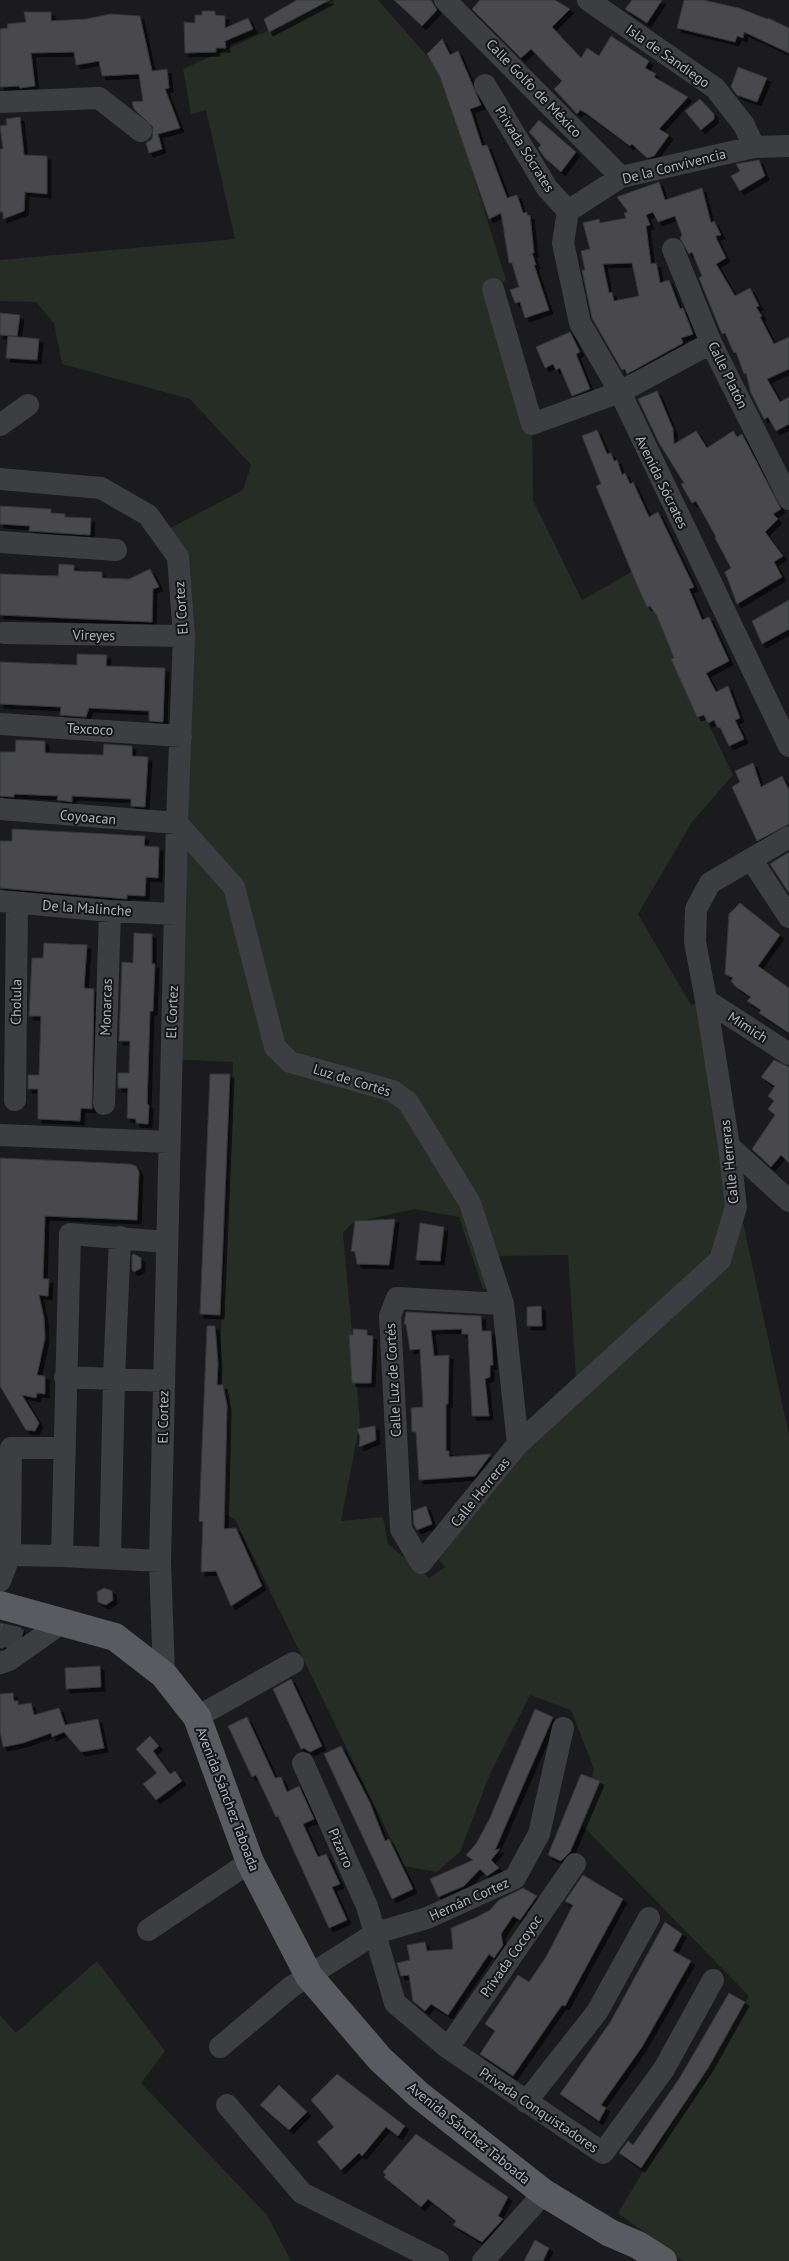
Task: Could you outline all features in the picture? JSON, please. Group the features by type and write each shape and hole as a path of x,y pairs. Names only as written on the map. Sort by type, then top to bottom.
{"main road":[{"name":"Avenida Sánchez Taboada","path":"0,1605 114,1637 164,1675 197,1717 250,1862 309,1976 380,2058 406,2083 544,2193 610,2233 638,2245 663,2261"},
{"name":"Avenida Sánchez Taboada","path":"610,2233 635,2261"}],"street":[{"name":"Calle Golfo de México","path":"445,0 621,178"},
{"name":"Isla de Sandiego","path":"588,0 715,88 744,125 754,147"},
{"name":"Privada Sócrates","path":"485,85 547,188 568,211"},
{"path":"0,102 99,98 141,130"},
{"name":"De la Convivencia","path":"568,211 621,178 754,147 789,146"},
{"name":"Avenida Sócrates","path":"568,211 563,243 580,323 620,392 782,714 789,746"},
{"name":"Calle Platón","path":"673,249 712,344 789,499"},
{"path":"493,289 532,424 620,392 712,344"},
{"path":"0,425 28,405"},
{"name":"El Cortez","path":"0,479 102,488 148,515 178,557 184,636 166,1242 160,1561 164,1675"},
{"path":"0,542 116,550"},
{"name":"Vireyes","path":"4,633 184,636"},
{"name":"Texcoco","path":"0,724 180,736"},
{"name":"Coyoacan","path":"0,809 177,823"},
{"name":"Luz de Cortés","path":"177,823 234,887 275,1047 290,1062 393,1091 408,1102 470,1203 503,1304 518,1444"},
{"name":"Calle Herreras","path":"422,1563 518,1444 720,1260 736,1207 729,1146 695,942 696,909 710,883 789,837"},
{"path":"751,859 789,917"},
{"name":"De la Malinche","path":"8,902 110,911 175,914"},
{"name":"Cholula","path":"8,902 15,1100"},
{"name":"Monarcas","path":"104,1104 110,911"},
{"name":"Mimich","path":"706,1000 789,1054"},
{"path":"0,1135 169,1142"},
{"path":"729,1146 789,1201"},
{"path":"62,1556 63,1448 70,1234 166,1242"},
{"path":"110,1558 114,1378 120,1237"},
{"name":"Calle Luz de Cortés","path":"422,1563 401,1528 390,1316 397,1298 503,1304"},
{"path":"65,1378 164,1381"},
{"path":"0,1581 10,1555 11,1448 63,1448"},
{"path":"10,1555 160,1561"},
{"path":"0,1663 9,1660 63,1622"},
{"path":"197,1717 292,1662"},
{"name":"Hernán Cortez","path":"220,2047 291,1987 376,1933 427,1918 515,1878 539,1834 563,1728"},
{"name":"Pizarro","path":"303,1763 367,1906 376,1933"},
{"path":"148,1930 250,1862"},
{"name":"Privada Cocoyoc","path":"448,2048 575,1864"},
{"path":"526,2102 597,2012 649,1918"},
{"name":"Privada Conquistadores","path":"376,1933 395,2003 448,2048 603,2153 664,2069 713,1980"},
{"path":"227,2105 302,2193 438,2261"},
{"path":"483,2261 544,2193"}],"shaded area":[{"path":"336,0 378,0 441,72 506,280 493,289 532,424 533,500 582,600 635,570 733,775 692,822 638,914 691,1005 706,1000 731,1167 789,1435 789,2261 683,2261 618,2213 749,1996 582,1825 594,1769 571,1710 530,1695 490,1774 460,1852 437,1872 404,1866 235,1519 220,1512 221,1333 233,1062 171,1059 184,636 161,533 243,490 251,465 190,399 62,364 54,323 36,302 0,301 0,260 235,239 206,110 191,114 183,69","holes":["414,1209 459,1217 483,1289 498,1289 488,1256 568,1255 577,1391 432,1551 445,1567 429,1578 388,1544 383,1517 341,1521 360,1422 343,1233 352,1223"]},
{"path":"97,1961 165,2051 141,2083 267,2215 291,2261 0,2261 0,2015 16,2033"}],"building":[{"path":"297,0 330,0 269,32 264,19"},
{"path":"394,0 431,0 437,10 422,26"},
{"path":"480,0 555,0 570,9 552,27 581,58 587,48 599,56 611,36 649,61 645,68 656,74 654,77 688,97 659,129 669,135 654,156 647,158 632,144 630,146 586,113 580,110 577,114 554,89 562,81 531,49 521,58 472,9"},
{"path":"632,0 662,0 647,23 625,9"},
{"path":"684,0 703,0 739,8 789,28 789,53 744,32 743,38 737,36 735,42 677,28"},
{"path":"202,11 215,11 215,15 225,16 225,28 248,18 253,29 225,41 226,48 216,48 216,52 185,53 184,22 195,23 195,15 202,15"},
{"path":"24,12 51,12 51,21 86,19 111,14 140,16 152,71 167,69 169,88 165,89 180,128 158,134 162,149 149,153 146,143 152,139 153,127 134,109 132,102 143,101 139,74 102,76 99,61 76,65 74,52 31,53 35,86 20,88 19,86 0,87 0,29 8,28 7,24 26,22"},
{"path":"442,39 450,55 458,51 481,105 470,109 482,146 487,145 507,198 517,195 523,213 527,212 527,216 530,215 534,253 532,253 536,265 534,265 549,310 525,318 520,302 515,303 510,290 519,287 512,263 509,263 501,213 489,219 440,77 427,54"},
{"path":"738,67 767,78 757,102 737,95 731,87"},
{"path":"700,99 714,114 714,119 701,130 685,111"},
{"path":"20,117 24,155 47,156 47,194 25,192 24,211 3,219 3,212 0,212 0,149 3,149 0,126 7,125 6,119"},
{"path":"539,120 576,152 561,172 545,158 538,148 541,145 529,132"},
{"path":"759,160 765,176 740,191 731,176 740,171 736,164"},
{"path":"659,182 665,200 702,188 711,223 714,221 721,235 716,236 716,238 726,258 716,264 735,296 750,288 759,306 756,307 762,316 760,317 774,344 789,337 789,369 767,379 780,402 789,397 789,424 776,431 768,417 764,419 751,393 746,373 744,374 736,352 734,353 725,333 722,334 699,278 702,276 692,252 689,254 680,238 682,235 675,216 658,222 653,212 646,215 650,225 646,226 651,264 656,263 660,283 669,280 680,309 683,308 693,334 681,338 683,343 627,374 625,369 622,370 592,318 582,270 585,270 581,251 590,249 583,223 599,219 600,223 626,218 624,213 628,212 617,197","holes":["632,263 639,296 614,301 612,292 609,293 603,264"]},
{"path":"0,313 20,315 17,336 0,335"},
{"path":"570,332 580,352 576,354 590,389 572,396 560,368 556,370 553,364 545,368 536,347"},
{"path":"8,336 39,339 37,360 6,358"},
{"path":"657,391 673,429 674,444 696,431 707,448 733,431 737,437 742,434 781,509 773,514 778,519 765,532 783,556 774,562 782,577 737,604 725,572 731,568 696,501 692,503 681,484 684,483 659,443 638,399"},
{"path":"597,430 607,454 611,453 614,461 617,460 622,475 625,473 630,484 633,482 649,517 658,512 694,587 689,589 702,620 709,617 729,661 706,673 716,692 728,686 740,718 735,720 744,739 729,746 720,727 718,728 714,720 708,723 704,715 697,717 671,659 674,658 657,616 650,606 647,607 637,585 596,486 601,484 582,436"},
{"path":"0,506 51,509 51,513 65,514 65,517 91,518 90,535 29,531 30,526 0,524"},
{"path":"59,564 74,565 74,571 102,572 102,578 129,579 150,569 159,587 153,589 152,622 0,615 0,574 58,576"},
{"path":"789,600 789,629 762,644 752,621"},
{"path":"77,654 107,655 106,666 165,668 163,722 149,721 149,711 89,708 86,717 60,715 61,707 0,704 0,662 77,665"},
{"path":"16,740 45,741 45,753 103,755 104,744 132,746 132,756 148,757 145,807 131,806 131,799 72,796 72,802 57,800 58,796 14,794 14,797 0,796 0,752 15,752"},
{"path":"753,763 761,787 782,776 789,790 789,824 757,841 732,787 740,782 735,771"},
{"path":"12,829 145,836 144,846 159,847 158,878 146,877 145,896 127,895 127,899 0,888 0,841 12,841"},
{"path":"789,852 789,893 770,864"},
{"path":"740,903 780,935 758,966 789,988 789,1033 759,1013 761,1010 747,1001 751,997 736,987 731,981 733,978 725,974 729,914"},
{"path":"134,933 152,934 152,964 155,964 153,1011 150,1011 148,1124 136,1123 136,1119 127,1118 128,1088 118,1088 118,1073 129,1073 130,1041 119,1041 122,962 133,963"},
{"path":"44,943 87,945 84,988 94,989 92,1109 81,1108 80,1121 38,1119 38,1089 28,1089 28,1075 39,1075 41,1016 29,1016 32,958 43,958"},
{"path":"774,1060 789,1067 789,1163 781,1155 771,1167 752,1149 775,1115 768,1109 774,1101 768,1096 775,1086 761,1077"},
{"path":"210,1074 230,1074 220,1315 200,1314"},
{"path":"0,1158 130,1164 136,1166 139,1172 137,1220 45,1216 43,1279 49,1279 48,1296 39,1295 44,1318 45,1338 37,1375 45,1376 45,1394 37,1393 36,1398 22,1395 39,1423 35,1431 26,1430 0,1386"},
{"path":"395,1219 389,1265 357,1264 355,1252 351,1251 355,1221"},
{"path":"420,1223 444,1227 440,1261 416,1260"},
{"path":"134,1254 141,1258 141,1268 134,1272 132,1270 132,1255"},
{"path":"541,1306 542,1326 527,1326 527,1307"},
{"path":"406,1312 481,1316 482,1331 491,1331 493,1365 490,1365 490,1377 485,1379 489,1416 472,1416 468,1334 462,1334 462,1329 431,1330 434,1356 449,1355 446,1451 449,1451 449,1457 491,1454 475,1476 419,1480 416,1432 412,1432 411,1408 423,1407 420,1349 410,1350 406,1324 404,1324"},
{"path":"207,1326 215,1326 218,1363 217,1385 223,1385 227,1406 224,1529 236,1528 262,1586 231,1606 216,1571 201,1572 203,1522 199,1521"},
{"path":"353,1329 367,1330 367,1335 373,1336 371,1383 352,1383 349,1335 353,1335"},
{"path":"375,1426 376,1440 359,1447 360,1437 357,1429"},
{"path":"426,1506 432,1524 417,1530 414,1525 413,1511"},
{"path":"104,1588 112,1591 113,1600 106,1605 98,1602 97,1592"},
{"path":"0,1623 21,1628 19,1637 2,1648 0,1648"},
{"path":"100,1666 101,1687 66,1689 65,1668"},
{"path":"291,1679 322,1746 310,1752 304,1748 301,1749 273,1689"},
{"path":"13,1693 14,1701 18,1701 18,1705 31,1703 34,1715 59,1708 65,1725 98,1719 104,1748 81,1752 64,1732 52,1737 51,1733 23,1743 3,1747 0,1731 0,1694"},
{"path":"535,1709 553,1717 495,1850 500,1849 491,1860 499,1868 487,1876 480,1869 464,1886 438,1897 430,1879 473,1860 466,1855 476,1844 490,1818"},
{"path":"247,1717 275,1778 281,1777 287,1792 299,1786 314,1819 303,1824 318,1857 326,1854 340,1884 332,1887 347,1920 329,1928 278,1816 276,1817 256,1775 252,1777 228,1726"},
{"path":"150,1736 159,1746 153,1751 170,1774 175,1771 182,1781 156,1800 143,1784 157,1773 136,1749"},
{"path":"341,1746 370,1803 385,1841 389,1839 413,1889 392,1899 324,1754"},
{"path":"581,1774 600,1781 570,1852 561,1861 548,1855"},
{"path":"583,1875 623,1899 565,2006 562,2005 513,2076 480,2054 495,2031 485,2024 518,1975 529,1982 546,1957 573,1905 565,1901"},
{"path":"523,1888 537,1896 520,1920 513,1916 501,1934 503,1945 494,1958 489,1954 448,2015 431,2004 425,2011 413,2001 409,1975 401,1976 397,1963 410,1960 407,1945 425,1942 427,1951 453,1949 451,1928 490,1910 499,1900"},
{"path":"665,1922 682,1934 673,1951 691,1961 642,2047 601,2105 606,2108 599,2121 560,2094 611,2021"},
{"path":"729,1993 745,2002 708,2068 641,2168 619,2153 628,2141 633,2145 679,2079"},
{"path":"337,2074 405,2126 398,2136 386,2127 362,2156 359,2153 341,2170 317,2142 334,2127 311,2100"},
{"path":"279,2085 307,2112 289,2130 260,2105"},
{"path":"416,2134 508,2197 498,2216 503,2219 482,2242 453,2225 456,2221 428,2199 421,2207 384,2177 386,2175 383,2172"},
{"path":"535,2240 549,2248 543,2261 524,2261"}],"tunnel":[{"path":"0,1635 32,1643"}]}
